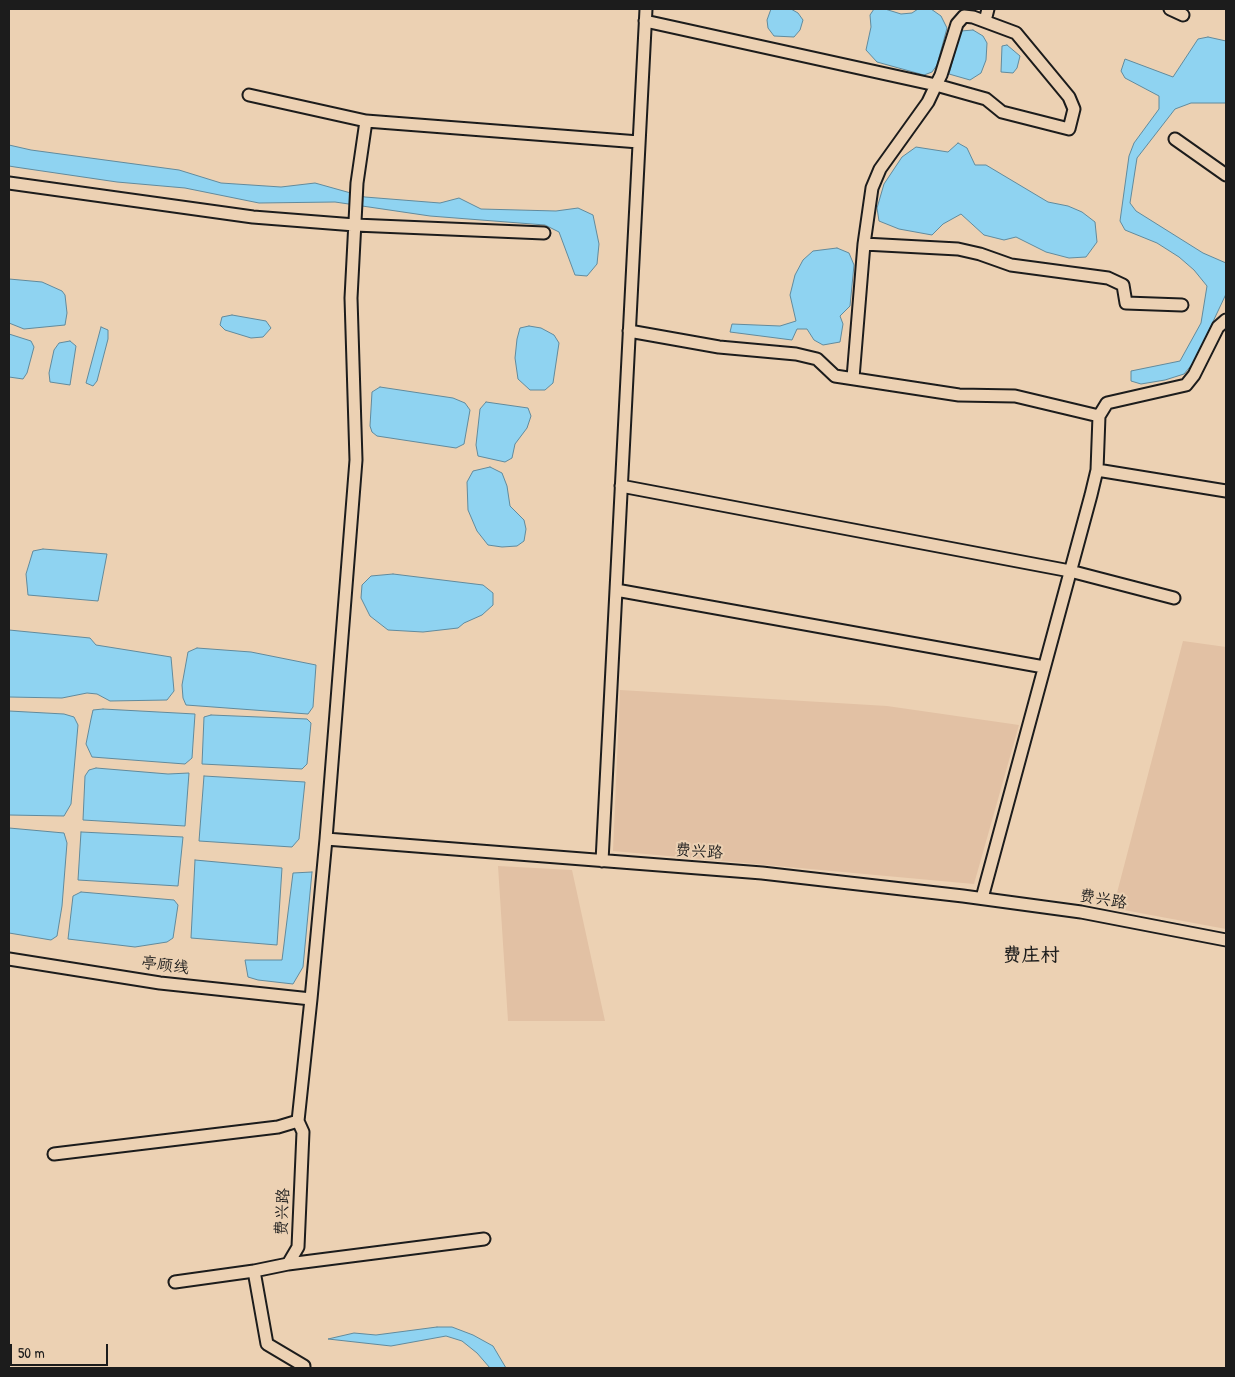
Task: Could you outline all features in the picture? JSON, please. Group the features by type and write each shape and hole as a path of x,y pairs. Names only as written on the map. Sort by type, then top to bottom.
{"street":[{"path":"602,860 646,9"},
{"path":"985,22 988,9"},
{"path":"1170,9 1183,15"},
{"path":"645,21 936,85 986,99 1002,112 1069,129 1074,109 1069,97 1016,33 964,16 957,24 936,85 928,102 880,168 872,188 864,244 853,378"},
{"path":"249,96 366,121 638,142"},
{"path":"326,839 356,460 351,298 357,183 366,121"},
{"path":"1175,139 1226,175"},
{"path":"9,183 253,217 544,233"},
{"path":"864,244 958,249 980,254 1010,265 1108,278 1123,285 1126,303 1182,305"},
{"path":"982,898 1097,470 1099,416 1107,403 1186,385 1194,375 1218,327 1226,320"},
{"path":"629,331 719,347 796,354 817,360 835,376 958,395 1015,396 1099,416"},
{"path":"1097,470 1226,491"},
{"path":"621,486 1070,571 1174,598"},
{"path":"616,590 1044,667"},
{"name":"费兴路","path":"288,1264 298,1248 303,1132 298,1121 326,839 762,873 982,898 1081,912 1226,940"},
{"name":"亭顾线","path":"9,959 160,983 310,1003"},
{"path":"54,1154 278,1128 298,1121"},
{"path":"174,1282 254,1271 288,1264 484,1239"},
{"path":"254,1271 267,1344 304,1366 304,1368"}],"shaded area":[{"path":"1183,641 1226,647 1226,929 1113,908"},
{"path":"620,690 887,706 1019,725 974,884 613,851"},
{"path":"498,866 572,870 605,1021 508,1021"}],"water":[{"path":"771,9 791,9 798,13 803,20 800,30 794,37 774,36 768,28 767,20"},
{"path":"874,9 885,9 901,14 912,13 918,9 931,9 941,16 947,28 937,65 932,72 924,75 877,62 866,50 871,27 870,15"},
{"path":"973,30 983,36 987,43 986,60 981,73 970,80 949,74 961,31"},
{"path":"1208,37 1226,41 1226,103 1191,103 1175,109 1137,158 1130,203 1136,211 1203,253 1226,263 1226,294 1194,362 1184,374 1165,380 1141,384 1131,381 1131,371 1180,361 1201,323 1207,286 1194,270 1179,257 1157,243 1125,230 1120,221 1129,156 1134,143 1159,109 1159,96 1125,78 1121,71 1125,59 1173,77 1198,39"},
{"path":"1007,45 1020,56 1017,68 1013,73 1001,72 1002,46"},
{"path":"958,143 967,148 975,165 986,165 1048,202 1068,206 1082,212 1095,222 1097,242 1086,257 1069,258 1046,252 1016,237 1004,240 984,235 961,214 943,224 932,235 899,229 879,221 877,208 884,184 902,157 916,147 948,152"},
{"path":"9,145 31,150 179,170 221,183 281,187 315,183 365,197 440,203 459,198 481,209 556,211 578,208 593,215 599,244 597,264 587,276 575,275 559,232 545,225 430,216 335,202 259,203 185,188 117,182 15,167 9,166"},
{"path":"837,248 849,253 854,265 850,306 840,316 843,324 840,342 823,345 814,340 807,329 797,329 792,340 730,332 732,324 780,326 796,321 790,295 795,275 803,260 813,251"},
{"path":"9,279 42,282 62,291 65,295 67,313 65,325 24,329 9,323"},
{"path":"232,315 266,321 271,328 263,337 251,338 225,330 220,325 222,317"},
{"path":"529,326 541,328 554,335 559,343 553,383 545,390 530,390 518,379 515,358 517,339 520,328"},
{"path":"101,327 108,330 108,339 97,381 93,386 86,383"},
{"path":"9,334 31,341 34,347 27,373 23,379 9,377"},
{"path":"70,341 76,346 70,385 50,382 49,373 54,350 59,343"},
{"path":"380,387 453,398 465,403 470,410 464,444 456,448 377,436 372,432 370,426 372,392"},
{"path":"486,402 528,408 531,416 527,428 515,444 512,458 505,462 478,456 476,445 480,409"},
{"path":"490,467 502,473 507,486 510,506 524,520 526,529 524,541 517,546 502,547 488,545 477,531 468,510 467,482 473,471"},
{"path":"43,549 107,554 98,601 28,595 26,574 33,551"},
{"path":"393,574 483,585 493,593 493,605 482,615 464,623 458,628 423,632 388,630 370,616 361,598 362,585 371,576"},
{"path":"9,630 90,638 96,645 171,657 174,691 167,700 110,701 97,694 87,693 62,698 9,697"},
{"path":"197,648 251,652 316,665 313,707 308,714 186,705 183,698 182,685 188,652"},
{"path":"93,710 195,714 192,758 185,764 92,757 86,744"},
{"path":"9,711 64,714 74,717 78,725 71,804 64,816 9,815"},
{"path":"211,715 307,719 311,723 307,764 302,769 202,764 204,717"},
{"path":"96,768 168,774 189,773 185,826 83,820 85,776 89,770"},
{"path":"204,776 305,782 299,839 292,847 199,841"},
{"path":"9,828 64,833 67,843 62,906 57,936 51,940 9,933"},
{"path":"81,832 183,837 178,886 78,880"},
{"path":"195,860 282,868 277,945 191,938"},
{"path":"312,872 303,967 293,984 248,977 245,960 282,960 293,873"},
{"path":"81,892 174,900 178,905 173,938 167,942 135,947 68,939 73,896"},
{"path":"437,1327 452,1327 473,1335 493,1346 506,1368 490,1368 477,1353 462,1341 446,1336 391,1346 328,1339 354,1333 376,1335"}],"district":[{"name":"费庄村","path":"1031,956"}]}
